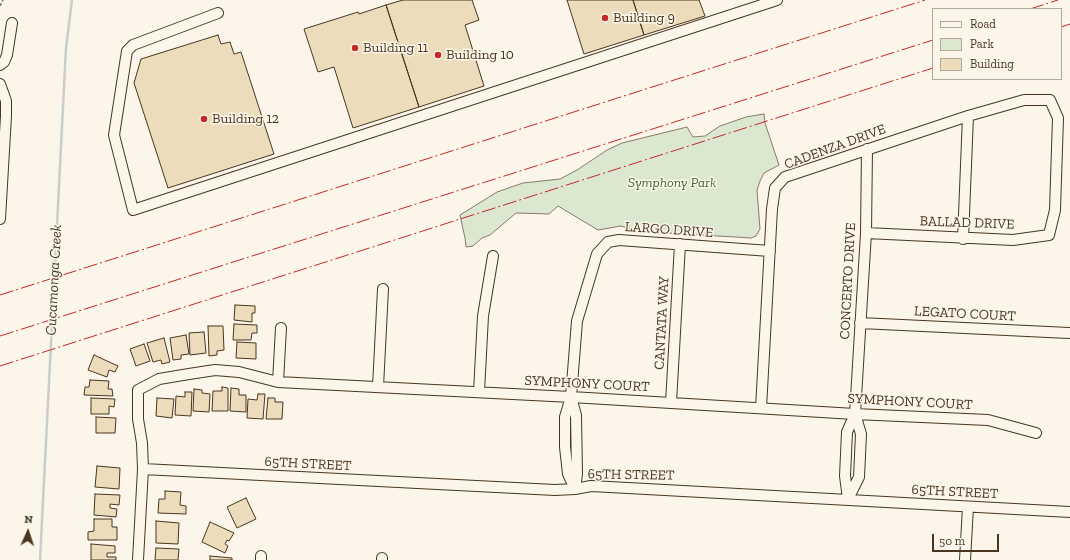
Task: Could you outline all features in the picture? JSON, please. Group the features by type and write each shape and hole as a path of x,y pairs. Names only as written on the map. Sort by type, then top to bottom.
{"street":[{"path":"218,13 133,45 127,51 114,135 133,210 777,0"},
{"path":"0,65 4,62 7,55 12,23"},
{"path":"0,84 6,116 0,220"},
{"name":"CADENZA DRIVE","path":"762,408 772,209 775,188 786,177 968,116 1024,100 1050,100"},
{"name":"BALLAD DRIVE","path":"866,233 963,239 1013,240 1049,235 1055,210 1058,118 1050,100"},
{"path":"963,239 968,116"},
{"name":"CONCERTO DRIVE","path":"848,499 859,477 861,434 855,414 866,233 867,149"},
{"name":"LARGO DRIVE","path":"576,489 576,415 571,396 577,321 597,254 608,242 620,240 770,252"},
{"name":"CANTATA WAY","path":"671,403 680,244"},
{"path":"479,392 483,316 493,256"},
{"path":"378,387 383,290"},
{"name":"LEGATO COURT","path":"860,323 1069,333"},
{"path":"278,382 281,328"},
{"name":"SYMPHONY COURT","path":"143,469 142,443 138,419 138,390 159,379 215,370 239,372 278,382 571,396 855,414 988,420 1036,433"},
{"name":"CONCERTO DRIVE","path":"848,499 844,476 847,432 855,414"},
{"path":"138,560 143,469"},
{"name":"65TH STREET","path":"143,469 555,490 576,489 591,486 1070,512"},
{"path":"964,560 968,507"}],"path":[{"path":"0,6 3,0"}],"green space":[{"name":"Symphony Park","path":"764,114 765,123 779,165 764,173 757,190 760,229 756,236 751,238 636,231 621,226 598,230 558,206 549,214 516,213 490,235 482,238 473,246 466,247 460,215 497,192 523,183 560,179 577,170 607,150 622,143 687,127 693,137 705,136 720,126 746,117"}],"building":[{"name":"Building 10","path":"403,0 472,0 479,20 465,25 484,86 419,107 386,5"},
{"name":"Building 9","path":"567,0 633,0 644,35 584,54"},
{"path":"633,0 699,0 705,16 644,35"},
{"name":"Building 11","path":"386,5 419,107 353,128 334,67 318,72 304,29"},
{"name":"Building 12","path":"218,35 221,44 230,42 234,54 241,52 274,154 168,188 134,83 141,59"},
{"path":"235,305 255,306 255,313 252,313 252,322 234,320"},
{"path":"234,324 257,325 257,333 252,333 251,340 233,340"},
{"path":"208,326 223,326 224,350 217,351 217,355 209,356"},
{"path":"204,332 206,353 190,355 189,333"},
{"path":"186,335 189,354 181,355 181,359 173,360 170,338"},
{"path":"164,338 170,362 162,364 161,360 153,362 147,343"},
{"path":"237,342 256,343 256,359 236,358"},
{"path":"144,344 150,361 136,366 130,349"},
{"path":"94,355 118,366 115,372 109,370 107,377 88,370"},
{"path":"90,380 109,381 108,389 112,389 113,396 84,395 85,387 89,387"},
{"path":"222,387 228,388 228,411 212,411 213,391 222,391"},
{"path":"231,388 239,389 239,395 246,395 246,412 230,411"},
{"path":"194,389 202,390 202,393 210,394 209,412 193,411"},
{"path":"185,392 192,392 191,416 175,415 176,396 185,397"},
{"path":"258,394 265,394 263,419 247,418 248,399 257,400"},
{"path":"91,398 115,399 114,407 109,406 109,414 91,414"},
{"path":"157,398 174,399 172,418 156,416"},
{"path":"268,398 275,398 275,402 283,402 282,419 266,419"},
{"path":"96,417 116,418 115,433 96,433"},
{"path":"97,466 120,468 119,489 95,487"},
{"path":"165,491 181,492 180,505 186,506 186,514 158,513 159,499 165,499"},
{"path":"95,494 120,495 119,505 110,504 110,508 117,509 116,517 94,515"},
{"path":"246,498 256,519 237,528 227,507"},
{"path":"94,519 112,519 112,527 117,527 117,540 88,540 88,532 94,531"},
{"path":"156,521 179,523 178,544 156,543"},
{"path":"210,522 234,533 225,544 228,546 225,553 202,542"},
{"path":"91,544 115,546 115,553 107,553 107,557 116,557 116,560 91,560"},
{"path":"156,548 179,549 178,560 155,560"},
{"path":"210,556 232,558 232,560 210,560"}],"waterway":[{"name":"Cucamonga Creek","path":"40,560 66,48 72,0"}],"power":[{"path":"0,295 925,0"},
{"path":"1033,8 1058,0"},
{"path":"1062,27 1070,24"},
{"path":"0,336 932,40"},
{"path":"0,366 932,68"}],"place":[{"name":"Building 9","path":"605,18"},
{"name":"Building 11","path":"355,48"},
{"name":"Building 10","path":"438,55"},
{"name":"Building 12","path":"204,119"}]}
